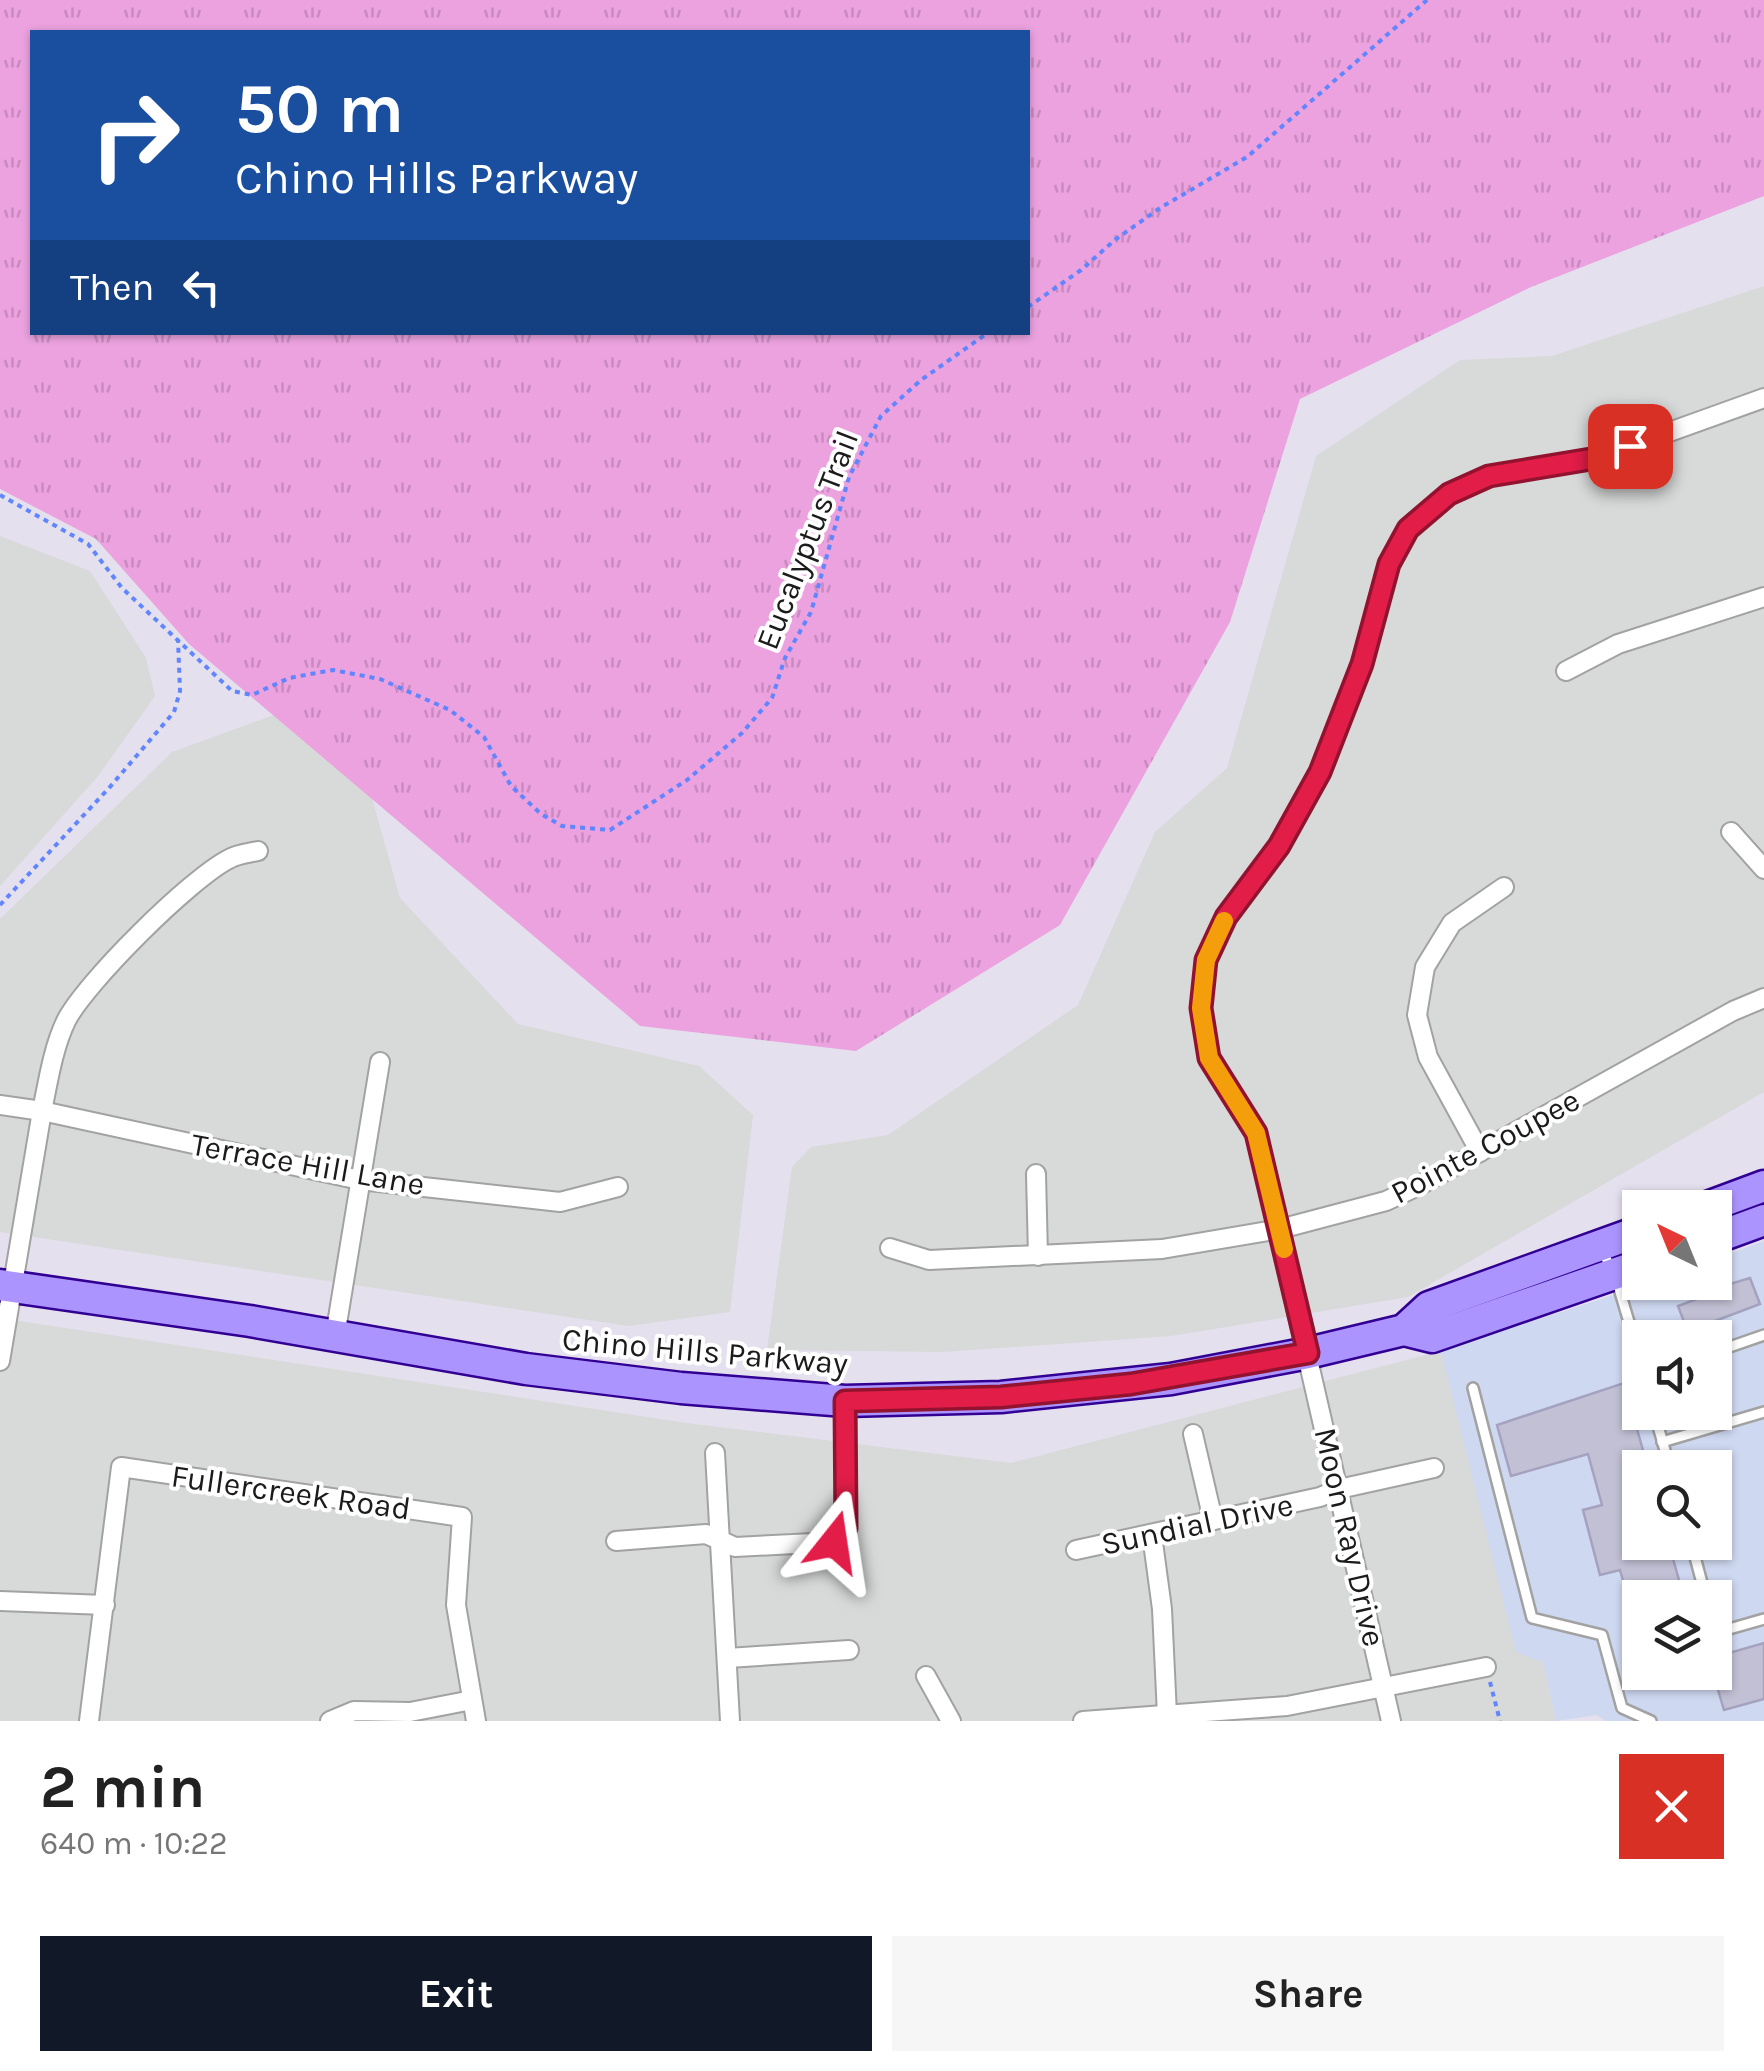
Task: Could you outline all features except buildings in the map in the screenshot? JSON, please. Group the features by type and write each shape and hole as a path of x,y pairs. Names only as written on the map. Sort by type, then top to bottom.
{"main road":[{"path":"1732,1198 1764,1186"},
{"path":"1732,1232 1764,1220"},
{"name":"Chino Hills Parkway","path":"1404,1330 1429,1308 1622,1238"},
{"name":"Chino Hills Parkway","path":"7,1287 603,1380 845,1401 1001,1397 1131,1384 1308,1353 1404,1330 1432,1337 1622,1272"}],"street":[{"name":"Moon Ray Drive","path":"1391,1721 1256,1133 1209,1058 1201,1008 1206,960 1226,917 1279,846 1320,772 1362,664 1389,564 1408,529 1449,494 1489,476 1597,458 1764,398"},
{"path":"1566,672 1618,644 1764,597"},
{"path":"1731,832 1764,870"},
{"path":"0,1361 7,1287 42,1111 66,1022 91,984 182,895 229,858 258,850"},
{"path":"1480,1152 1428,1056 1417,1015 1424,967 1452,923 1504,887"},
{"name":"Pointe Coupee","path":"890,1248 929,1260 1162,1249 1280,1229 1386,1201 1764,998"},
{"path":"335,1336 380,1062"},
{"name":"Terrace Hill Lane","path":"0,1105 360,1180 560,1202 618,1186"},
{"path":"1036,1174 1038,1256"},
{"path":"616,1540 706,1534 735,1547 834,1542 846,1528 845,1401"},
{"path":"1193,1434 1213,1520"},
{"path":"714,1454 730,1721"},
{"name":"Fullercreek Road","path":"105,1605 120,1467 462,1517 456,1605 472,1700"},
{"name":"Sundial Drive","path":"1076,1550 1434,1468"},
{"path":"1152,1535 1162,1609 1167,1715"},
{"path":"0,1600 105,1605 89,1721"},
{"path":"728,1658 849,1650"},
{"path":"1083,1721 1190,1717 1287,1706 1486,1668"},
{"path":"926,1676 951,1721"},
{"path":"330,1721 354,1711 410,1712 472,1700 476,1721"}],"lane":[{"path":"1600,1246 1622,1265"},
{"path":"1732,1346 1764,1335"},
{"path":"1474,1388 1532,1618 1602,1636 1622,1708 1650,1721"},
{"path":"1662,1442 1764,1412"},
{"path":"1659,1430 1664,1450"},
{"path":"1732,1628 1764,1619"}],"path":[{"path":"1030,306 1160,208 1247,157 1427,0"},
{"name":"Eucalyptus Trail","path":"0,495 88,544 122,588 232,691 252,694 289,678 333,670 380,680 450,710 484,737 511,786 541,814 562,826 610,830 688,780 742,733 772,698 785,658 811,612 849,477 880,416 921,380 986,335"},
{"path":"0,905 110,788 174,712 180,691 178,640"},
{"path":"1486,1668 1500,1721"}],"shaded area":[{"path":"1764,286 1764,1092 1408,1297 1171,1336 943,1352 767,1350 792,1167 811,1147 888,1135 1078,1005 1155,832 1227,768 1316,456 1460,360 1552,356"},
{"path":"0,536 90,571 146,658 155,696 98,776 0,886"},
{"path":"274,715 372,798 400,898 518,1024 699,1066 753,1115 730,1312 629,1326 0,1232 0,919 172,752"},
{"path":"1764,1241 1764,1721 1606,1721 1597,1715 1556,1721 1543,1662 1516,1652 1441,1351 1622,1292 1622,1300 1732,1300 1732,1253"},
{"path":"0,1318 686,1423 1011,1463 1441,1351 1543,1662 1556,1721 0,1721"}],"green space":[{"path":"0,0 1764,0 1764,196 1531,287 1300,399 1230,622 1060,925 856,1051 640,1026 189,644 96,539 0,489"}],"slow traffic":[{"path":"1224,921 1206,960 1201,1008 1209,1058 1256,1133 1284,1249"}],"route":[{"path":"834,1542 846,1528 845,1401 1001,1397 1131,1384 1308,1353 1256,1133 1209,1058 1201,1008 1206,960 1226,917 1279,846 1320,772 1362,664 1389,564 1408,529 1449,494 1489,476 1597,458 1630,446"}]}
